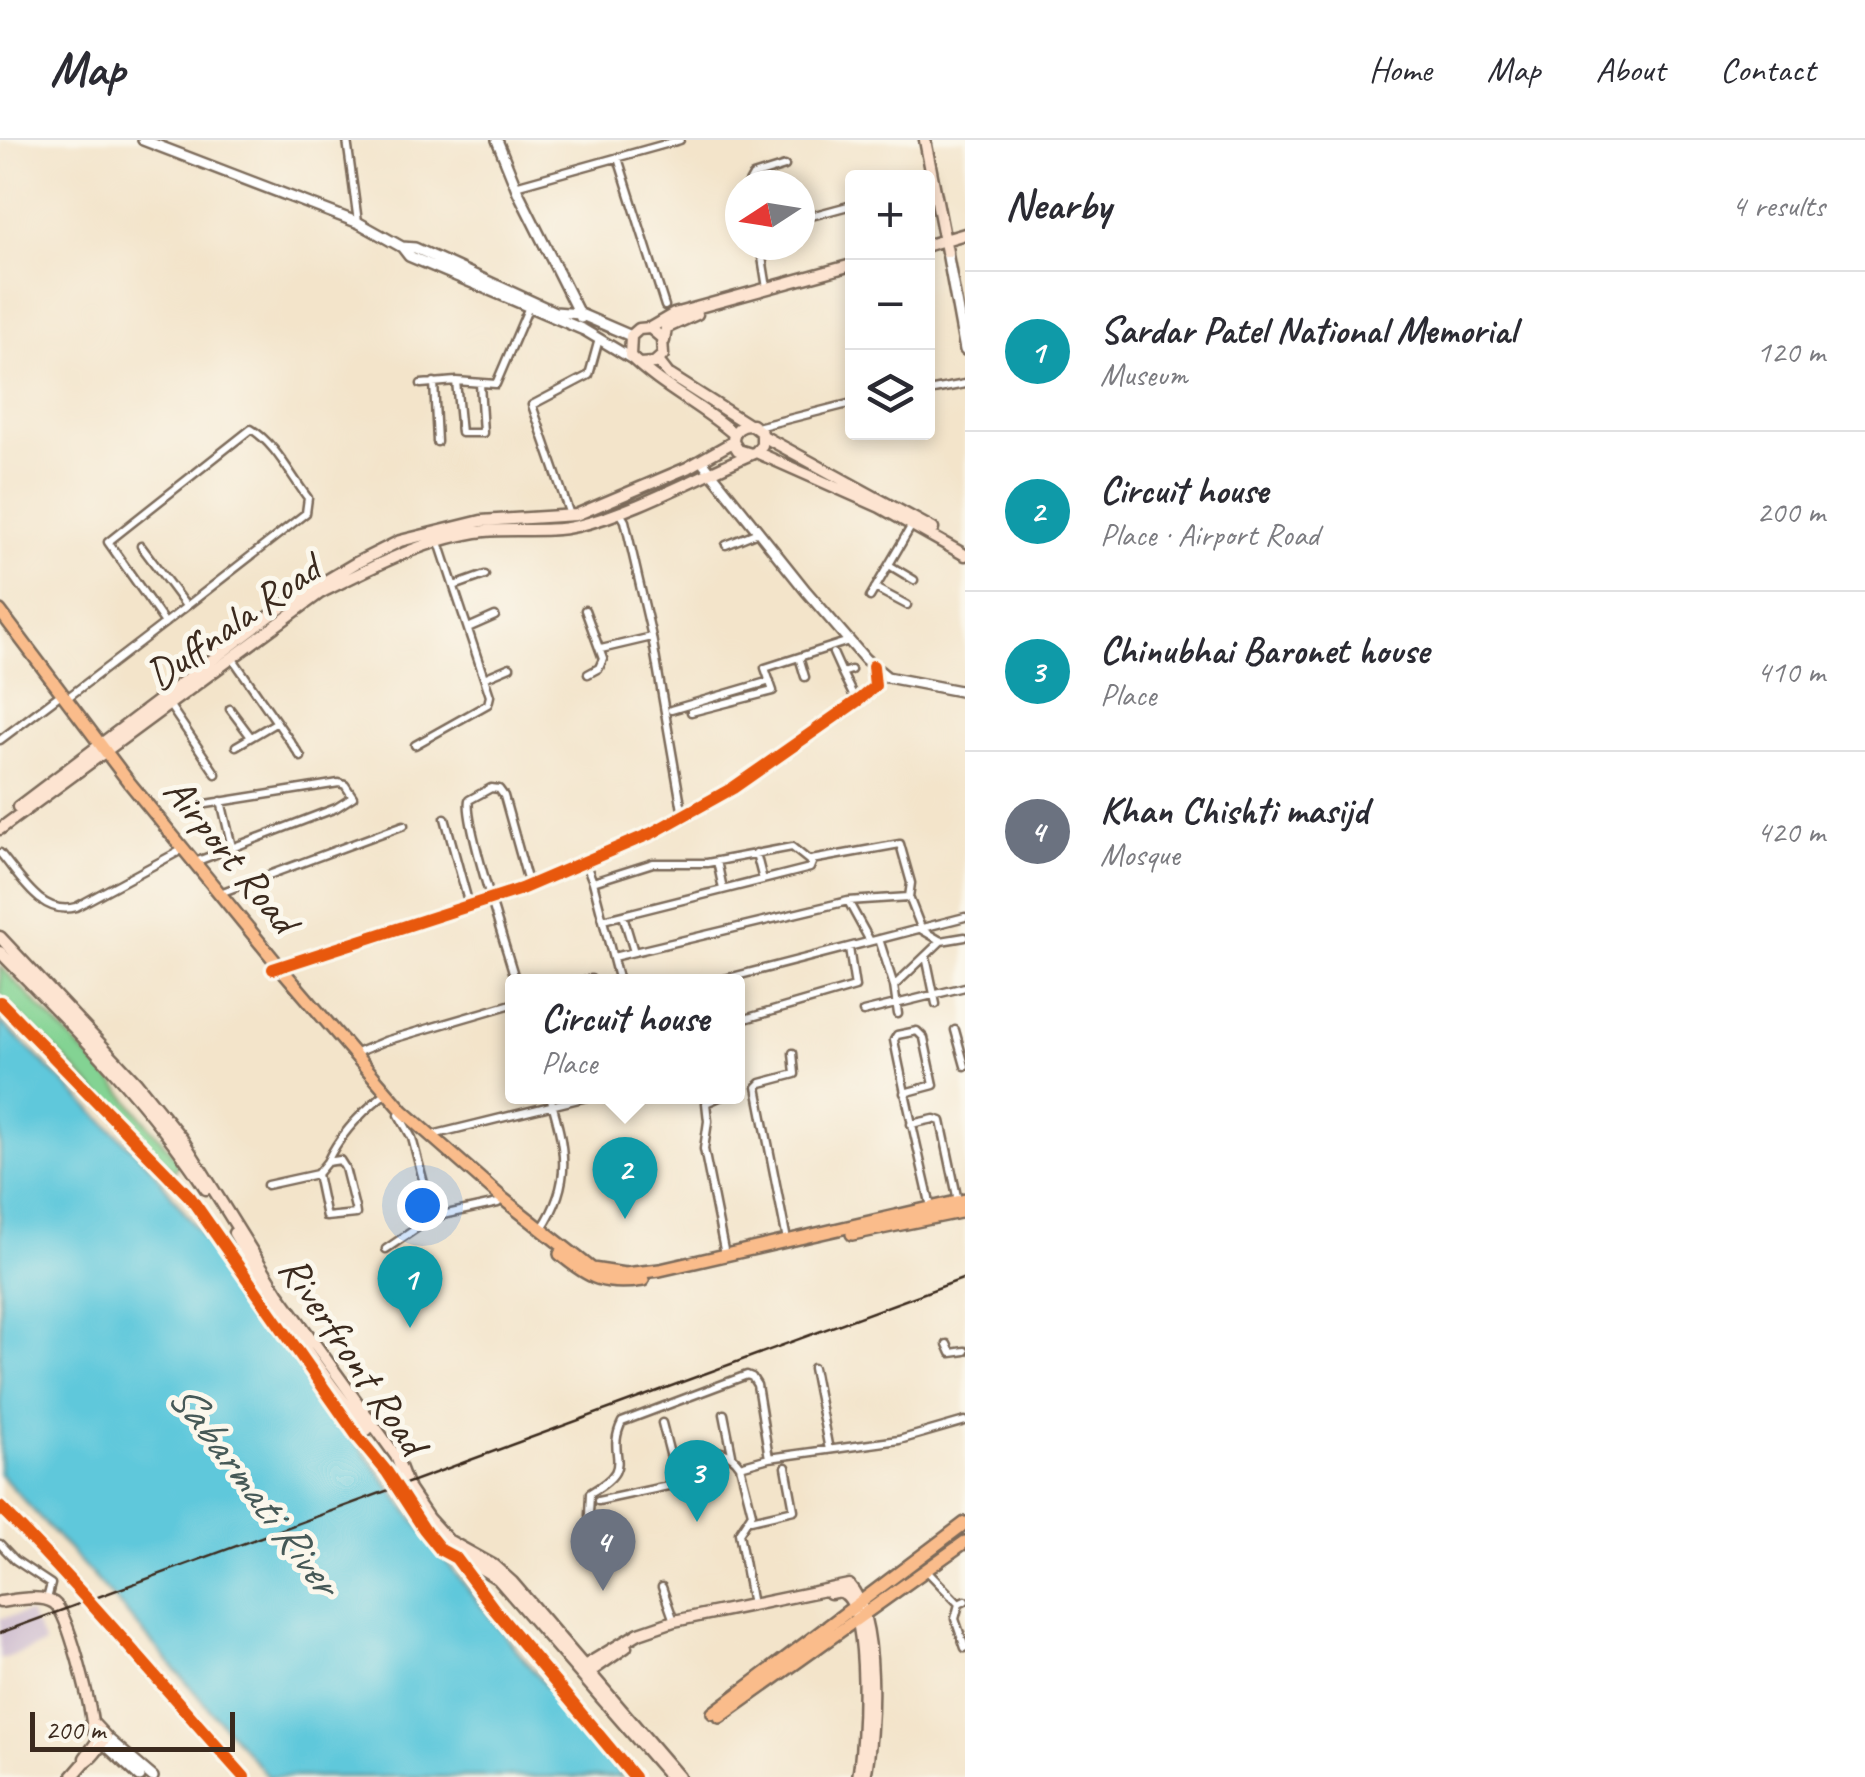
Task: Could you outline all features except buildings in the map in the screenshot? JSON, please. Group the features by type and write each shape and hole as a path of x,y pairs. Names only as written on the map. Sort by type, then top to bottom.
{"main road":[{"path":"928,140 946,245"},
{"path":"935,247 965,237"},
{"path":"845,271 674,314 650,328 639,329 631,336 628,350 636,362 734,438 738,450 880,507 965,551"},
{"path":"845,271 677,320 666,328 658,361 668,374 756,429 965,551"},
{"path":"650,328 664,341"},
{"path":"636,362 654,363 662,355"},
{"path":"0,829 314,585 400,541 481,522 571,516 702,460 734,438 756,429"},
{"path":"753,453 762,446 756,429"},
{"name":"Duffnala Road","path":"101,751 170,706 320,594 360,573 439,542 482,531 579,525 753,453"},
{"name":"Airport Road","path":"0,611 178,852 399,1116 588,1277 626,1282 963,1203"},
{"name":"Airport Road","path":"0,621 62,698"},
{"path":"0,820 101,751"},
{"name":"Airport Road","path":"101,751 276,968 403,1111 540,1230 592,1269 625,1274 660,1270 931,1207 963,1203"},
{"name":"Riverfront Road","path":"0,937 136,1082 182,1139 278,1293 396,1456 409,1490 428,1518 448,1540 493,1565 512,1582 670,1777"},
{"name":"Riverfront Road","path":"0,952 124,1080 181,1151 271,1298 344,1403 383,1448 406,1497 427,1528 455,1552 498,1579 680,1777"},
{"path":"965,1523 856,1602 715,1717 965,1542"},
{"path":"583,1672 639,1634 674,1621 846,1584 852,1586 873,1696 870,1756 862,1777"},
{"path":"583,1672 638,1642 680,1626 834,1592 856,1602"},
{"path":"0,1602 49,1602 65,1618 99,1734 72,1777"}],"street":[{"path":"142,140 359,223 402,247 409,256 584,330 636,362"},
{"path":"347,140 359,223"},
{"path":"497,140 515,186 580,314 584,330"},
{"path":"515,186 680,140"},
{"path":"618,158 665,306"},
{"path":"772,170 785,166"},
{"path":"815,215 845,208"},
{"path":"946,245 965,350"},
{"path":"402,247 415,248 555,312 580,314 631,336"},
{"path":"762,260 767,288"},
{"path":"420,384 456,380 496,384 528,309"},
{"path":"571,516 532,405 590,376 599,339"},
{"path":"456,380 460,433 483,432 480,384"},
{"path":"434,382 437,442"},
{"path":"935,389 965,384"},
{"path":"756,429 845,405"},
{"path":"0,740 164,624 306,513 308,498 254,430 250,429 201,466 108,542 164,624"},
{"path":"702,460 873,666 887,677 965,692"},
{"path":"618,510 625,521 652,637 683,817"},
{"path":"870,597 912,525"},
{"path":"726,545 758,532"},
{"path":"415,746 488,704 490,696 439,542"},
{"path":"141,546 186,606"},
{"path":"889,565 914,580"},
{"path":"454,586 486,575"},
{"path":"876,588 907,605"},
{"path":"585,610 602,665 588,674"},
{"path":"468,628 495,616"},
{"path":"600,649 652,637"},
{"path":"691,712 773,690 766,668 849,641"},
{"path":"833,653 846,672 856,701"},
{"path":"799,657 805,677"},
{"path":"233,658 301,757"},
{"path":"873,666 875,686"},
{"path":"484,678 510,667"},
{"path":"276,968 529,886 683,817 733,788 875,686 901,680"},
{"path":"671,710 770,682"},
{"path":"170,706 216,774"},
{"path":"230,709 251,737"},
{"path":"236,746 277,722"},
{"path":"194,862 336,808 352,797 339,782 200,805"},
{"path":"514,974 467,807 469,800 492,788 504,796 529,886"},
{"path":"221,801 232,847"},
{"path":"445,818 470,906"},
{"path":"219,893 404,825"},
{"path":"809,861 900,844 911,884 908,897 922,930 941,941"},
{"path":"593,882 652,863 717,861 794,847 809,861 810,868 604,920"},
{"path":"0,853 46,905 64,910 178,852"},
{"path":"756,853 763,880"},
{"path":"717,861 723,890"},
{"path":"585,862 617,974"},
{"path":"613,957 848,901 908,897"},
{"path":"848,901 874,940 894,986 897,1009"},
{"path":"624,915 634,952"},
{"path":"744,974 965,917"},
{"path":"894,986 941,941 965,937"},
{"path":"745,1019 855,987 849,948"},
{"path":"926,955 935,1000"},
{"path":"864,1012 935,1000 965,987"},
{"path":"355,1054 385,1041 505,1006"},
{"path":"955,1030 965,1066"},
{"path":"904,1092 934,1084 924,1038 917,1031 894,1037 904,1092 931,1207"},
{"path":"787,1241 757,1087 761,1082 795,1074 793,1053"},
{"path":"267,1185 316,1174 365,1110 382,1096"},
{"path":"430,1135 541,1104"},
{"path":"540,1230 561,1190 565,1170 553,1104"},
{"path":"706,1104 704,1150 725,1256"},
{"path":"399,1116 412,1138 433,1217"},
{"path":"911,1124 940,1119 963,1203"},
{"path":"951,1148 963,1203"},
{"path":"316,1174 326,1217 356,1214 343,1164 340,1160 327,1162"},
{"path":"386,1249 433,1217 498,1203"},
{"path":"946,1344 950,1352 965,1351"},
{"path":"813,1368 829,1450"},
{"path":"595,1551 590,1492 609,1484 614,1476 617,1432 622,1422 747,1375 758,1391 769,1458"},
{"path":"724,1414 732,1455 740,1466 752,1512 739,1532 752,1605"},
{"path":"740,1466 769,1458 900,1440 965,1422"},
{"path":"598,1501 668,1486 671,1458 662,1424"},
{"path":"671,1458 719,1450 732,1455"},
{"path":"749,1520 794,1510 786,1466"},
{"path":"0,1544 15,1560 51,1584 49,1602"},
{"path":"926,1570 962,1602 955,1619 965,1648"},
{"path":"662,1586 674,1621"},
{"path":"99,1734 140,1777"},
{"path":"99,1734 153,1777"}],"shaded area":[{"path":"29,1613 45,1644 0,1660 0,1618"}],"green space":[{"path":"0,966 116,1085 179,1162 174,1172 0,997"}],"water":[{"name":"Sabarmati River","path":"0,1021 150,1166 437,1550 623,1777 268,1777 0,1474"}],"railway":[{"path":"0,1633 965,1278"}],"cycle path":[{"path":"273,969 521,889 652,833 733,788 860,699 875,686 873,666"},
{"path":"0,1002 190,1197 424,1529 441,1550 456,1558 634,1777"},
{"path":"0,1507 94,1606 244,1777"}],"place":[{"name":"Circuit house","path":"625,1219"},
{"name":"Sardar Patel National Memorial","path":"410,1328"},
{"name":"Chinubhai Baronet house","path":"697,1522"},
{"name":"Khan Chishti masijd","path":"603,1591"}]}
